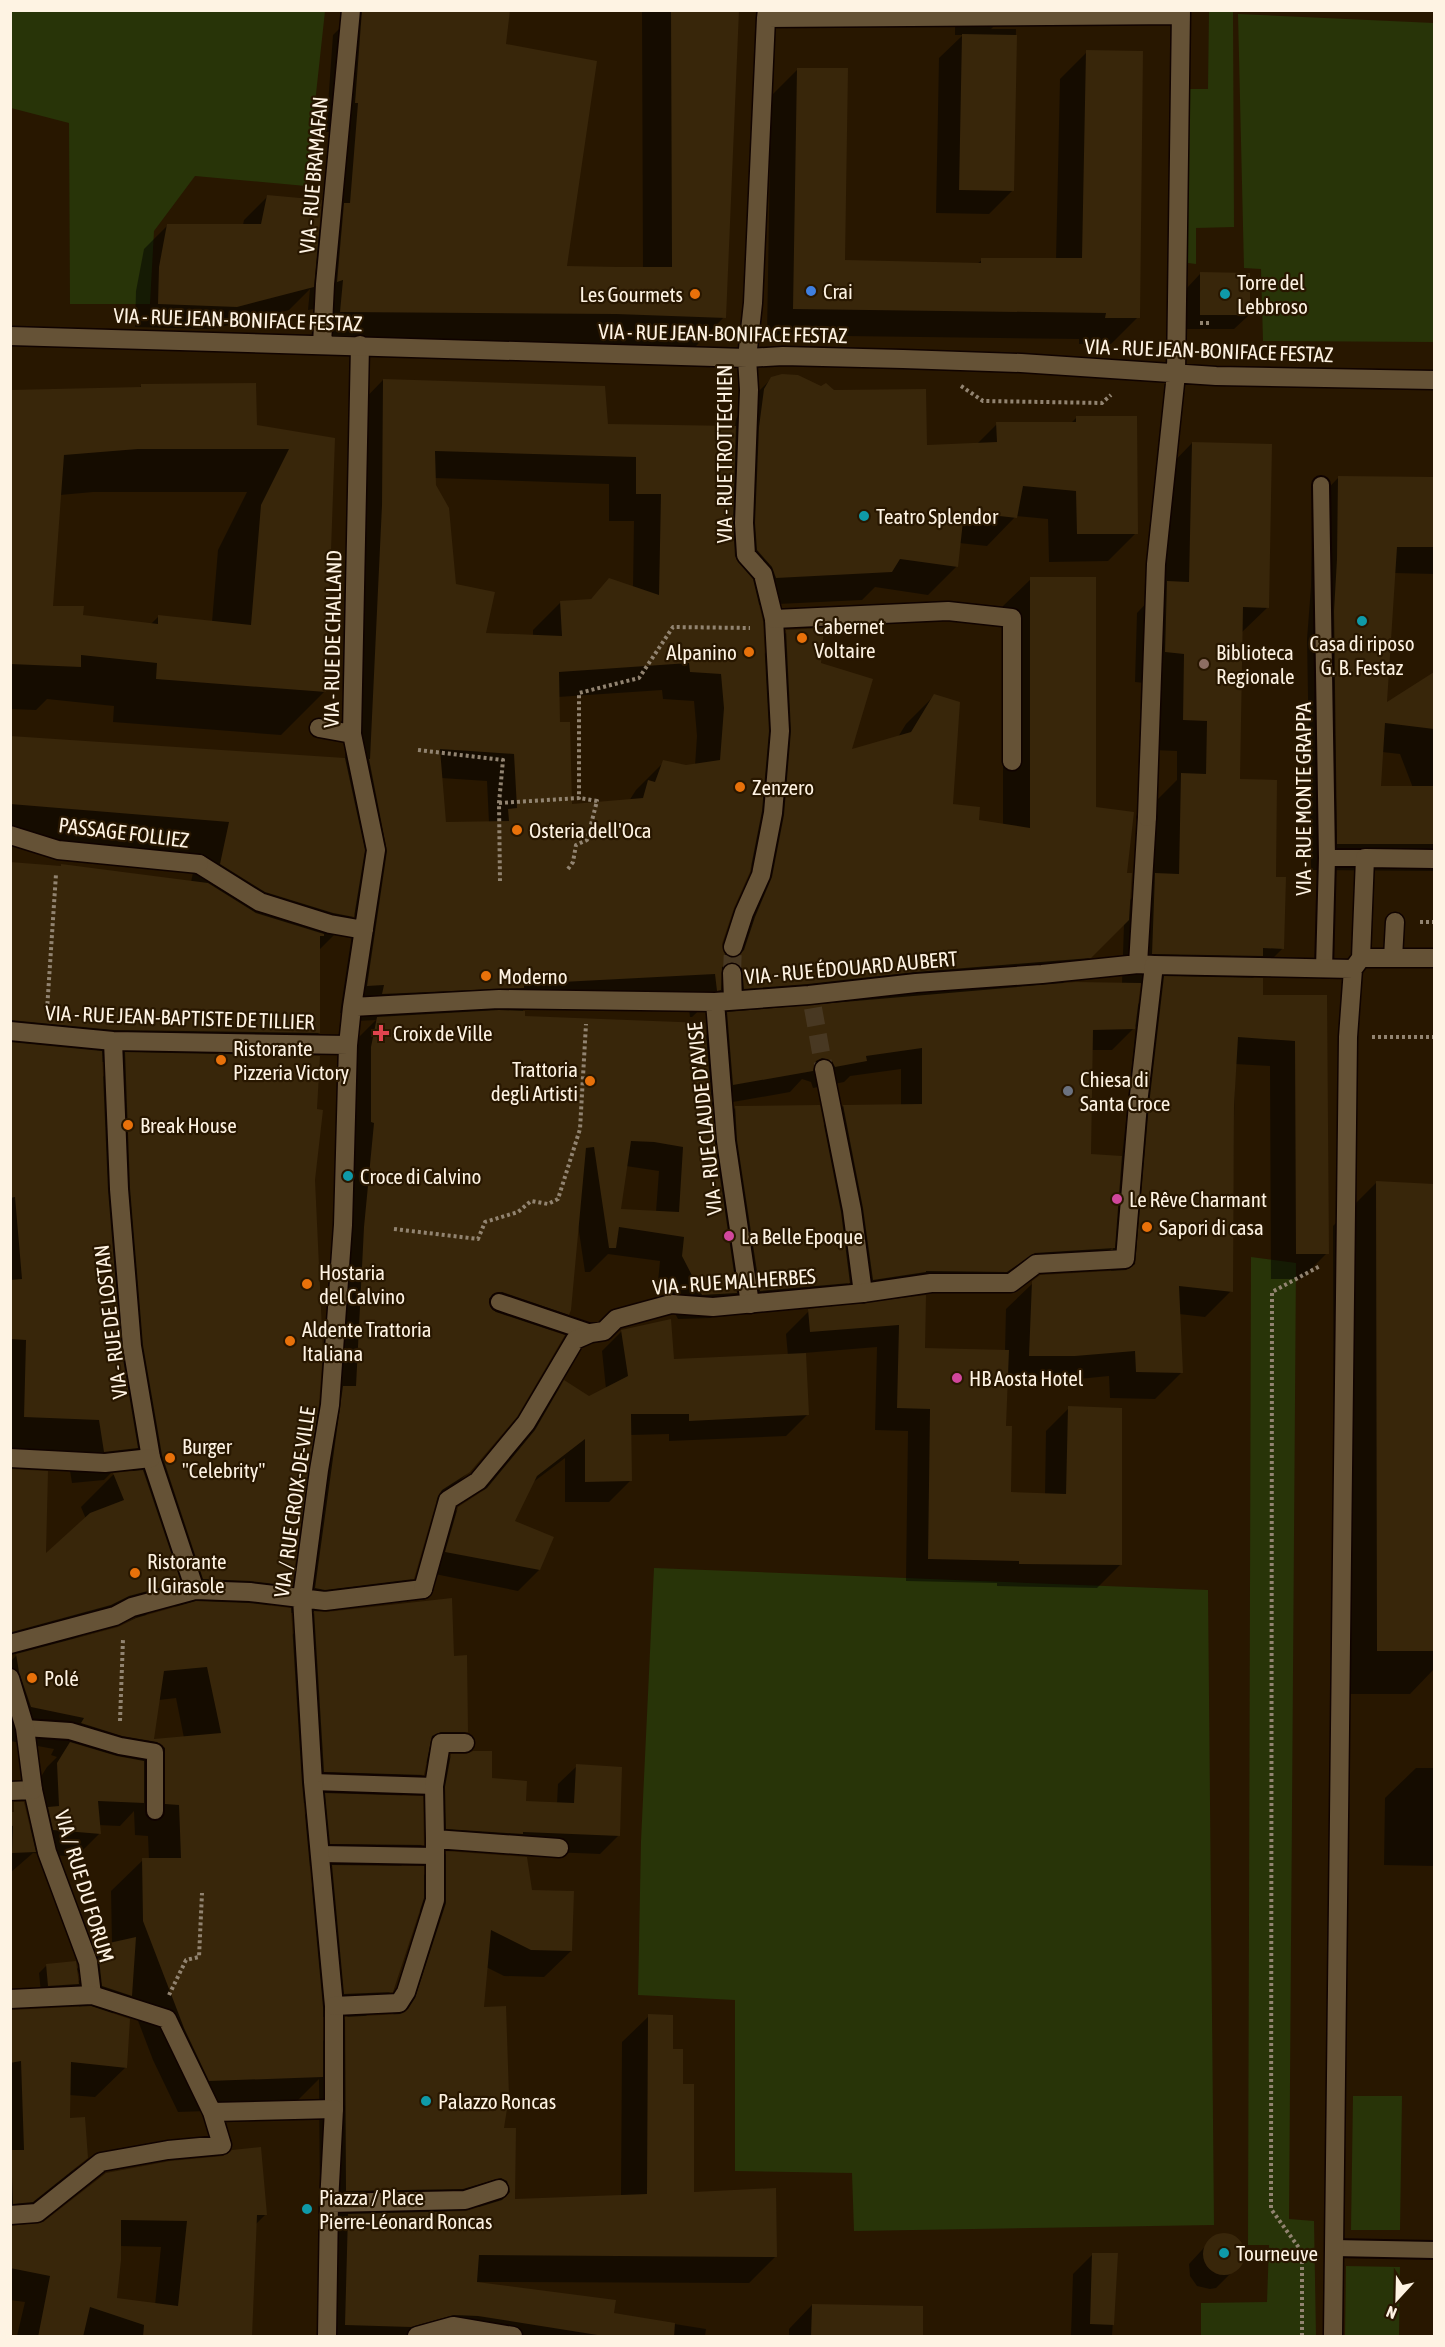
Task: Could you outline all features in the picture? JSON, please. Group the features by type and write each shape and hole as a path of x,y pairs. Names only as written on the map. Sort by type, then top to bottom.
{"street":[{"name":"VIA - RUE BRAMAFAN","path":"322,345 325,284 351,10"},
{"path":"767,14 1181,13 1176,374 1156,564 1147,817 1146,964"},
{"name":"VIA - RUE TROTTECHIEN","path":"733,948 744,913 761,874 773,813 780,731 774,623 763,574 746,555 744,524 749,390 747,358 753,303 767,14"},
{"name":"VIA - RUE JEAN-BONIFACE FESTAZ","path":"10,336 747,358 783,356 1021,363 1176,374 1434,380"},
{"name":"VIA - RUE DE CHALLAND","path":"352,1007 376,850 352,734 360,345"},
{"path":"774,623 948,611 1012,618 1012,762"},
{"path":"319,728 352,734"},
{"name":"PASSAGE FOLLIEZ","path":"10,835 58,850 199,864 260,902 330,924 364,930"},
{"path":"1333,2337 1348,1037 1357,963 1365,858 1434,859"},
{"path":"1393,958 1395,922"},
{"name":"VIA - RUE ÉDOUARD AUBERT","path":"352,1007 499,999 811,1001 916,983 1146,964 1324,969 1393,958 1434,958"},
{"name":"VIA - RUE MALHERBES","path":"302,1598 325,1601 423,1588 448,1500 478,1481 526,1423 575,1340 591,1333 604,1331 616,1319 671,1304 713,1307 863,1293 931,1283 963,1287 1011,1282 1036,1264 1125,1259 1138,1104 1146,964"},
{"path":"732,973 734,1000"},
{"name":"VIA - RUE CLAUDE D'AVISE","path":"715,1002 726,1141 750,1304"},
{"name":"VIA / RUE CROIX-DE-VILLE","path":"327,2337 329,2203 334,2109 334,2006 313,1782 302,1598 330,1406 343,1225 348,1045 352,1007"},
{"name":"VIA - RUE JEAN-BAPTISTE DE TILLIER","path":"10,1031 113,1041 348,1045"},
{"name":"VIA - RUE DE LOSTAN","path":"113,1041 119,1189 128,1312 151,1458 195,1590"},
{"path":"824,1069 852,1209 863,1293"},
{"path":"10,1458 105,1463 151,1458"},
{"path":"10,1644 115,1616 132,1607 195,1590 250,1592 302,1598"},
{"name":"VIA / RUE DU FORUM","path":"10,1678 25,1728 33,1790 47,1852 88,1962 92,1995"},
{"path":"334,2006 399,2003 406,1992 435,1900 434,1786 441,1743 465,1743"},
{"path":"10,1791 33,1790"},
{"path":"435,1848 559,1848"},
{"path":"10,1999 92,1995 166,2019 212,2112 222,2145 168,2150 101,2162 38,2213 10,2215"},
{"path":"212,2112 334,2109"},
{"path":"329,2203 465,2200 499,2189"},
{"path":"417,2337 453,2326 513,2337"}],"lane":[{"name":"VIA - RUE MONTE GRAPPA","path":"1321,485 1327,858 1324,969"},
{"path":"1327,858 1365,858"},
{"path":"499,1302 591,1333"},
{"path":"25,1728 70,1731 120,1746 155,1752 155,1811"},
{"path":"313,1782 434,1786"},
{"path":"320,1854 435,1848"},
{"path":"1334,2248 1434,2250"}],"path":[{"path":"579,798 579,693 639,678 673,627 774,623"},
{"path":"418,750 503,760 499,803 500,881"},
{"path":"499,803 579,798 597,801 587,840 576,845 573,862 568,869"},
{"path":"45,1036 58,850"},
{"path":"394,1229 478,1239 485,1222 518,1212 531,1201 548,1204 558,1199 580,1129 588,999"},
{"path":"1348,1037 1434,1037"},
{"path":"1302,2337 1302,2252 1271,2209 1272,1292 1324,1264"},
{"path":"120,1746 124,1617 122,1612"},
{"path":"166,2019 166,2002 186,1960 199,1957 202,1893"}],"green space":[{"path":"10,11 325,11 306,186 195,176 154,231 150,304 70,304 69,123 11,108"},
{"path":"1209,11 1233,11 1234,227 1196,228 1196,264 1188,263 1188,89 1208,89"},
{"path":"1238,14 1434,23 1434,342 1263,341 1261,269 1244,268"},
{"path":"1251,1257 1296,1263 1289,2219 1314,2221 1316,2336 1201,2336 1201,2303 1267,2302 1269,2245 1248,2245"},
{"path":"654,1568 1208,1590 1214,2225 854,2231 852,2173 735,2171 735,2000 638,1995 641,1841"},
{"path":"1353,2096 1402,2096 1400,2230 1351,2230"},
{"path":"1346,2266 1400,2267 1399,2336 1345,2336"}],"building":[{"path":"362,10 510,10 506,44 597,61 567,266 672,267 671,10 739,10 726,318 616,314 340,312 343,280 337,282 344,203 350,203"},
{"path":"962,34 1017,35 1014,191 959,190"},
{"path":"1086,50 1143,51 1140,318 1105,318 1106,313 793,309 797,68 848,68 845,260 981,263 981,258 1082,258"},
{"path":"267,195 322,200 314,287 237,307 158,304 159,267 167,224 261,224"},
{"path":"1200,272 1250,273 1250,315 1200,315"},
{"name":"Teatro Splendor","path":"782,374 798,375 821,386 826,383 834,390 926,389 927,445 997,442 996,422 1076,422 1076,416 1137,416 1138,534 1077,534 1076,491 1023,486 1017,518 964,512 958,567 900,559 892,572 776,578 772,567 757,550 755,523 759,427 764,389 771,377"},
{"path":"383,379 605,386 608,424 736,426 733,523 735,556 753,579 763,621 769,731 762,811 750,872 734,908 722,944 725,955 736,958 744,950 772,877 784,815 791,731 786,630 824,628 821,663 873,679 852,749 911,732 934,694 960,702 953,804 980,807 979,820 1030,828 1030,577 1096,577 1096,807 1134,812 1127,873 1132,873 1129,920 1091,958 915,972 808,984 744,989 742,968 732,962 722,967 721,990 717,991 715,974 524,984 524,988 382,994 384,985 367,986 387,851 369,759 382,505","holes":["435,451 636,457 636,494 661,494 659,595 609,578 591,599 560,601 562,636 486,633 495,592 456,584 449,508 436,485","689,663 690,672 721,674 724,708 720,760 686,765 663,760 655,782 648,780 643,798 572,804 570,722 560,722 559,672","440,749 514,754 517,808 508,809 509,821 446,822"]},
{"path":"256,383 257,425 335,438 326,692 156,679 157,663 81,655 81,667 10,664 10,390 141,387 141,384","holes":["138,449 289,449 261,505 251,625 158,615 158,624 83,615 84,606 53,606 64,455"]},
{"name":"Biblioteca Regionale","path":"1192,442 1272,444 1269,608 1243,607 1240,779 1277,780 1276,877 1286,877 1284,949 1263,948 1263,956 1152,954 1155,873 1179,874 1181,773 1206,774 1207,721 1183,720 1184,654 1165,652 1167,581 1189,582"},
{"path":"1338,476 1434,477 1434,547 1397,547 1387,702 1434,672 1434,729 1385,723 1381,786 1434,786 1434,844 1337,844 1334,611"},
{"path":"10,736 345,758 365,850 354,917 333,913 265,892 220,864 229,822 10,804"},
{"path":"10,862 61,866 61,864 208,883 256,913 324,934 320,936 320,1033 114,1030 10,1020"},
{"path":"1164,976 1263,978 1263,995 1327,995 1329,1254 1296,1254 1295,1041 1238,1037 1234,1106 1233,1292 1179,1286 1183,1373 1136,1372 1135,1351 1075,1356 1029,1356 1032,1281 1040,1275 1126,1270 1135,1264 1149,1105"},
{"path":"1075,982 1141,983 1135,1029 1093,1030 1091,1154 1122,1156 1115,1248 1035,1253 1007,1272 926,1271 873,1280 863,1208 843,1105 922,1104 922,1048 866,1056 867,1061 835,1067 832,1061 822,1058 816,1061 813,1071 733,1085 727,1012"},
{"path":"499,1010 525,1011 525,1016 705,1023 715,1143 737,1293 702,1295 682,1256 684,1237 619,1227 616,1248 609,1248 594,1147 586,1148 569,1315 502,1292 493,1294 489,1299 491,1308 496,1312 565,1335 517,1417 470,1472 442,1490 438,1496 414,1579 325,1590 315,1588 343,1386 356,1386 364,1227 374,1123 371,1122 371,1047 377,1017","holes":["631,1141 683,1147 679,1212 621,1209"]},
{"path":"10,1042 102,1051 108,1190 121,1347 138,1448 104,1452 99,1420 24,1417 26,1340 10,1339 10,1280 22,1279 15,1197 10,1198"},
{"path":"125,1052 320,1056 317,1109 323,1110 315,1180 323,1352 319,1404 292,1586 203,1579 162,1455 143,1345 130,1188"},
{"path":"820,1105 841,1212 850,1283 760,1291 737,1140 735,1106"},
{"path":"1376,1181 1434,1184 1434,1651 1377,1651"},
{"path":"926,1295 925,1348 1009,1350 1006,1426 1012,1426 1011,1492 1066,1494 1068,1406 1122,1408 1122,1565 1019,1564 1019,1561 928,1559 930,1409 897,1408 899,1325 810,1332 808,1309"},
{"path":"671,1319 674,1359 806,1353 809,1415 689,1421 689,1414 631,1414 632,1481 585,1482 585,1439 537,1476 515,1521 554,1537 540,1570 445,1552 458,1507 487,1488 535,1430 564,1380 589,1396 628,1376 621,1330"},
{"path":"10,1469 48,1471 46,1553 90,1513 124,1500 113,1473 143,1470 181,1582 129,1596 111,1605 12,1632"},
{"path":"452,1598 454,1656 467,1655 468,1732 441,1732 432,1736 424,1775 324,1772 314,1611 326,1612"},
{"path":"196,1601 249,1603 291,1608 302,1783 323,2007 323,2077 209,2081 184,2028 143,1921 142,1858 181,1858 179,1805 165,1804 165,1748 157,1742 122,1736 81,1723 84,1718 31,1707 19,1672 16,1654 118,1627 136,1618","holes":["207,1667 221,1733 154,1739 164,1671"]},
{"path":"70,1742 117,1756 144,1761 144,1803 98,1801 101,1834 53,1830 48,1807 59,1806 57,1763"},
{"path":"473,1751 492,1751 492,1778 527,1781 526,1801 574,1803 576,1764 622,1767 620,1836 523,1832 523,1834 446,1829 445,1787 451,1754 466,1754"},
{"path":"325,1793 423,1796 424,1845 330,1844"},
{"path":"14,1802 24,1802 36,1852 12,1853 13,1826 10,1825 10,1812 14,1812"},
{"path":"446,1851 527,1857 532,1890 574,1891 572,1951 531,1950 491,1930 484,2007 506,2006 509,2096 504,2128 516,2128 515,2199 647,2194 648,2014 673,2015 673,2049 683,2049 683,2084 694,2084 694,2192 776,2188 777,2257 479,2255 477,2282 616,2300 614,2313 675,2323 674,2337 610,2337 478,2316 454,2315 411,2327 345,2325 348,2214 466,2211 502,2200 510,2192 507,2181 501,2178 463,2189 346,2191 345,2017 400,2014 408,2009 415,1998 446,1903"},
{"path":"332,1865 424,1866 424,1898 393,1992 344,1994"},
{"path":"136,1937 132,1996 102,1986 99,1959 104,1958 100,1945"},
{"path":"76,1961 79,1984 48,1986 46,1964"},
{"path":"91,2006 130,2019 127,2068 71,2062 70,2118 85,2117 88,2158 33,2202 13,2204 11,2150 24,2150 21,2061 10,2063 10,2010"},
{"path":"261,2147 267,2215 257,2215 252,2337 143,2337 144,2325 90,2307 83,2337 38,2337 50,2276 10,2268 10,2226 43,2222 106,2173 170,2161 223,2156 232,2150","holes":["121,2220 187,2221 178,2306 117,2298 121,2260"]},
{"name":"Tourneuve","path":"1224,2233 1239,2239 1245,2254 1239,2269 1224,2275 1209,2269 1203,2254 1209,2239"},
{"path":"1092,2253 1118,2253 1114,2325 1090,2324"},
{"path":"812,2304 923,2306 923,2337 811,2337"}],"tunnel":[{"path":"732,973 733,947"},
{"path":"813,1008 824,1069"}],"place":[{"name":"Crai","path":"811,291"},
{"name":"Les Gourmets","path":"695,294"},
{"name":"Torre del Lebbroso","path":"1225,294"},
{"name":"Teatro Splendor","path":"864,516"},
{"name":"Casa di riposo G. B. Festaz","path":"1362,621"},
{"name":"Cabernet Voltaire","path":"802,638"},
{"name":"Alpanino","path":"749,652"},
{"name":"Biblioteca Regionale","path":"1204,664"},
{"name":"Zenzero","path":"740,787"},
{"name":"Osteria dell'Oca","path":"517,830"},
{"name":"Moderno","path":"486,976"},
{"name":"Croix de Ville","path":"381,1033"},
{"name":"Ristorante Pizzeria Victory","path":"221,1060"},
{"name":"Trattoria degli Artisti","path":"590,1081"},
{"name":"Chiesa di Santa Croce","path":"1068,1091"},
{"name":"Break House","path":"128,1125"},
{"name":"Croce di Calvino","path":"348,1176"},
{"name":"Le Rêve Charmant","path":"1117,1199"},
{"name":"Sapori di casa","path":"1147,1227"},
{"name":"La Belle Epoque","path":"729,1236"},
{"name":"Hostaria del Calvino","path":"307,1284"},
{"name":"Aldente Trattoria Italiana","path":"290,1341"},
{"name":"HB Aosta Hotel","path":"957,1378"},
{"name":"Burger \"Celebrity\"","path":"170,1458"},
{"name":"Ristorante Il Girasole","path":"135,1573"},
{"name":"Polé","path":"32,1678"},
{"name":"Palazzo Roncas","path":"426,2101"},
{"name":"Piazza / Place Pierre-Léonard Roncas","path":"307,2209"},
{"name":"Tourneuve","path":"1224,2253"}]}
